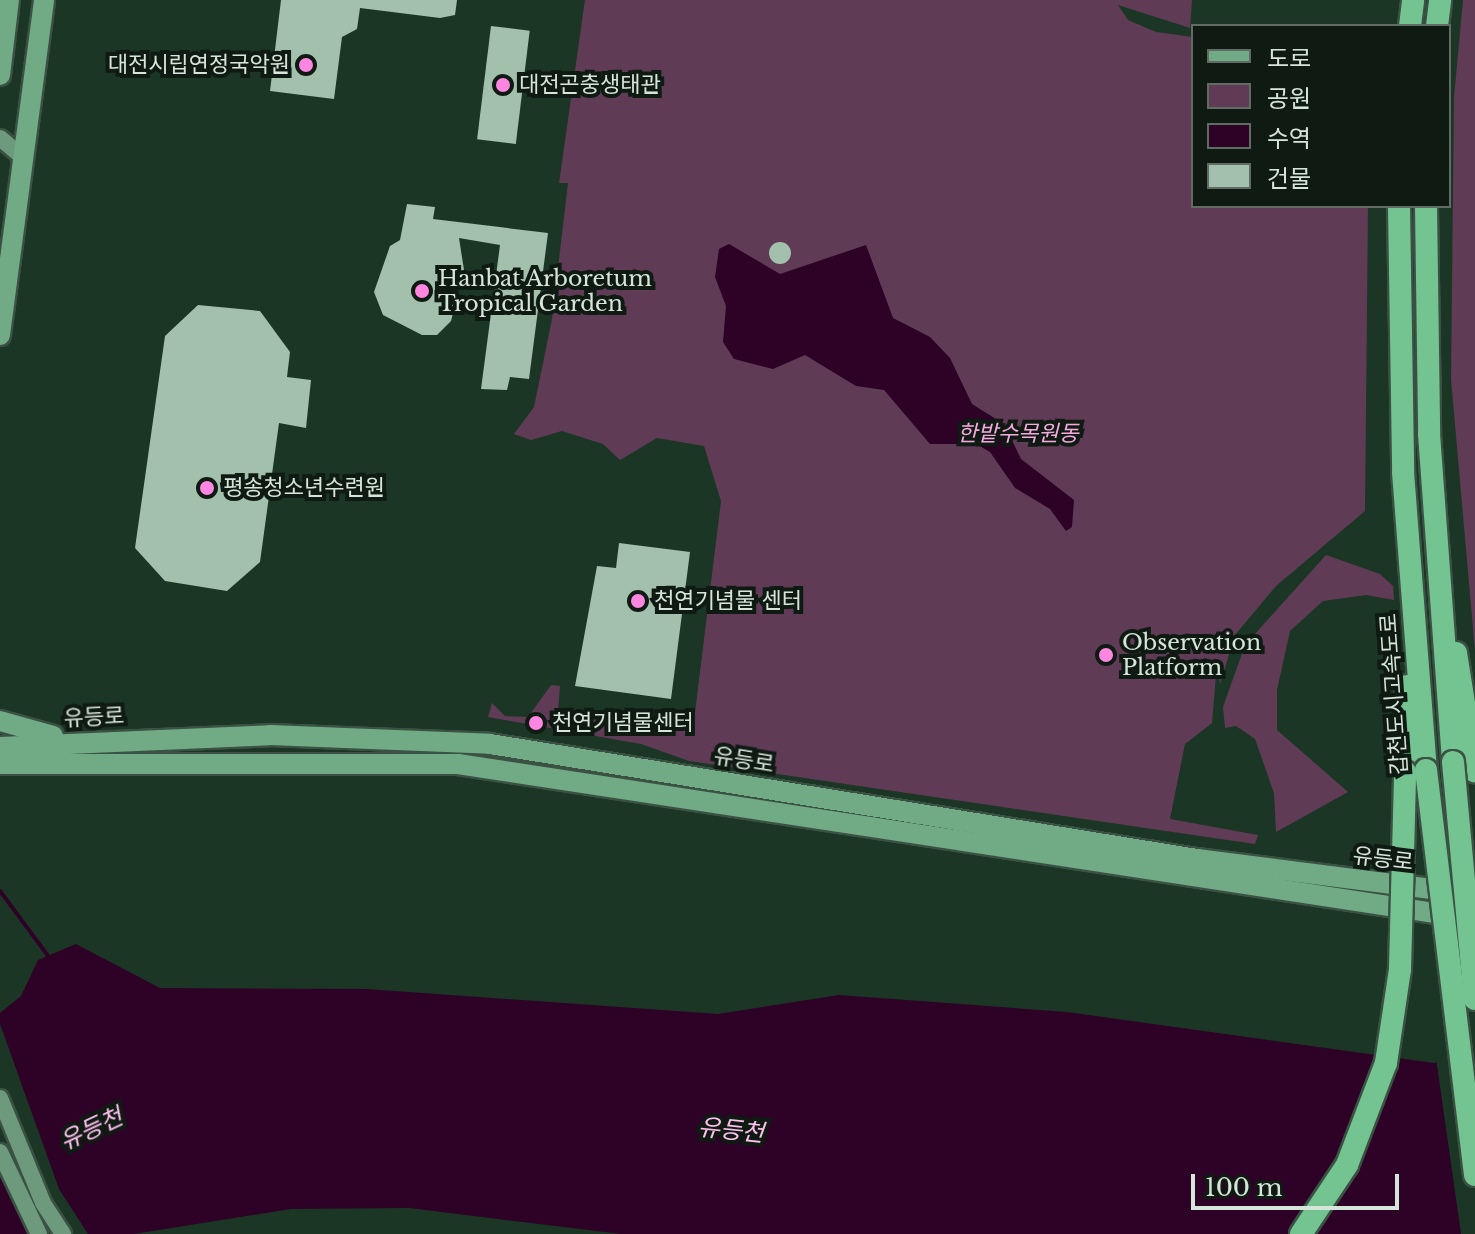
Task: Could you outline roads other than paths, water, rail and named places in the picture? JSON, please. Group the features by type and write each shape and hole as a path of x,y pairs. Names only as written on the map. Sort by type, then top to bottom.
{"highway":[{"path":"1410,24 1413,0"},
{"path":"1437,24 1440,0"},
{"name":"갑천도시고속도로","path":"1399,208 1416,771 1475,1175"},
{"path":"1426,208 1429,434 1453,762 1475,999"},
{"path":"1439,550 1475,771"},
{"path":"1301,1234 1347,1165 1386,1063 1400,969 1416,771"}],"main road":[{"path":"0,75 9,0"},
{"path":"0,335 44,0"},
{"path":"0,138 23,157"},
{"path":"0,721 66,752"},
{"name":"유등로","path":"0,764 66,752 286,735 490,744 1252,865 1475,895"},
{"name":"유등로","path":"0,747 66,752 458,764 1289,896 1475,919"},
{"path":"0,774 66,752"},
{"path":"0,1098 43,1203 63,1234"},
{"path":"0,1152 39,1234"}],"water":[{"path":"729,244 780,274 866,245 893,318 930,337 950,358 972,404 1004,424 1021,459 1074,500 1072,527 1066,531 1050,509 1015,488 990,452 976,444 930,444 884,390 856,386 805,355 773,369 734,359 723,342 726,306 715,277 719,249"},
{"name":"유등천","path":"76,944 160,988 367,989 718,1014 839,995 1067,1012 1434,1063 1475,1051 1475,1234 621,1234 409,1208 291,1209 134,1234 0,1234 0,1013 21,996 38,960"}],"waterway":[{"path":"0,891 51,960"}],"place":[{"name":"대전시립연정국악원","path":"306,65"},
{"name":"대전곤충생태관","path":"503,85"},
{"name":"Hanbat Arboretum Tropical Garden","path":"422,291"},
{"name":"평송청소년수련원","path":"207,488"},
{"name":"천연기념물 센터","path":"638,601"},
{"name":"Observation Platform","path":"1106,655"},
{"name":"천연기념물센터","path":"536,723"}],"park label":[{"name":"한밭수목원동","path":"1018,434"}]}
